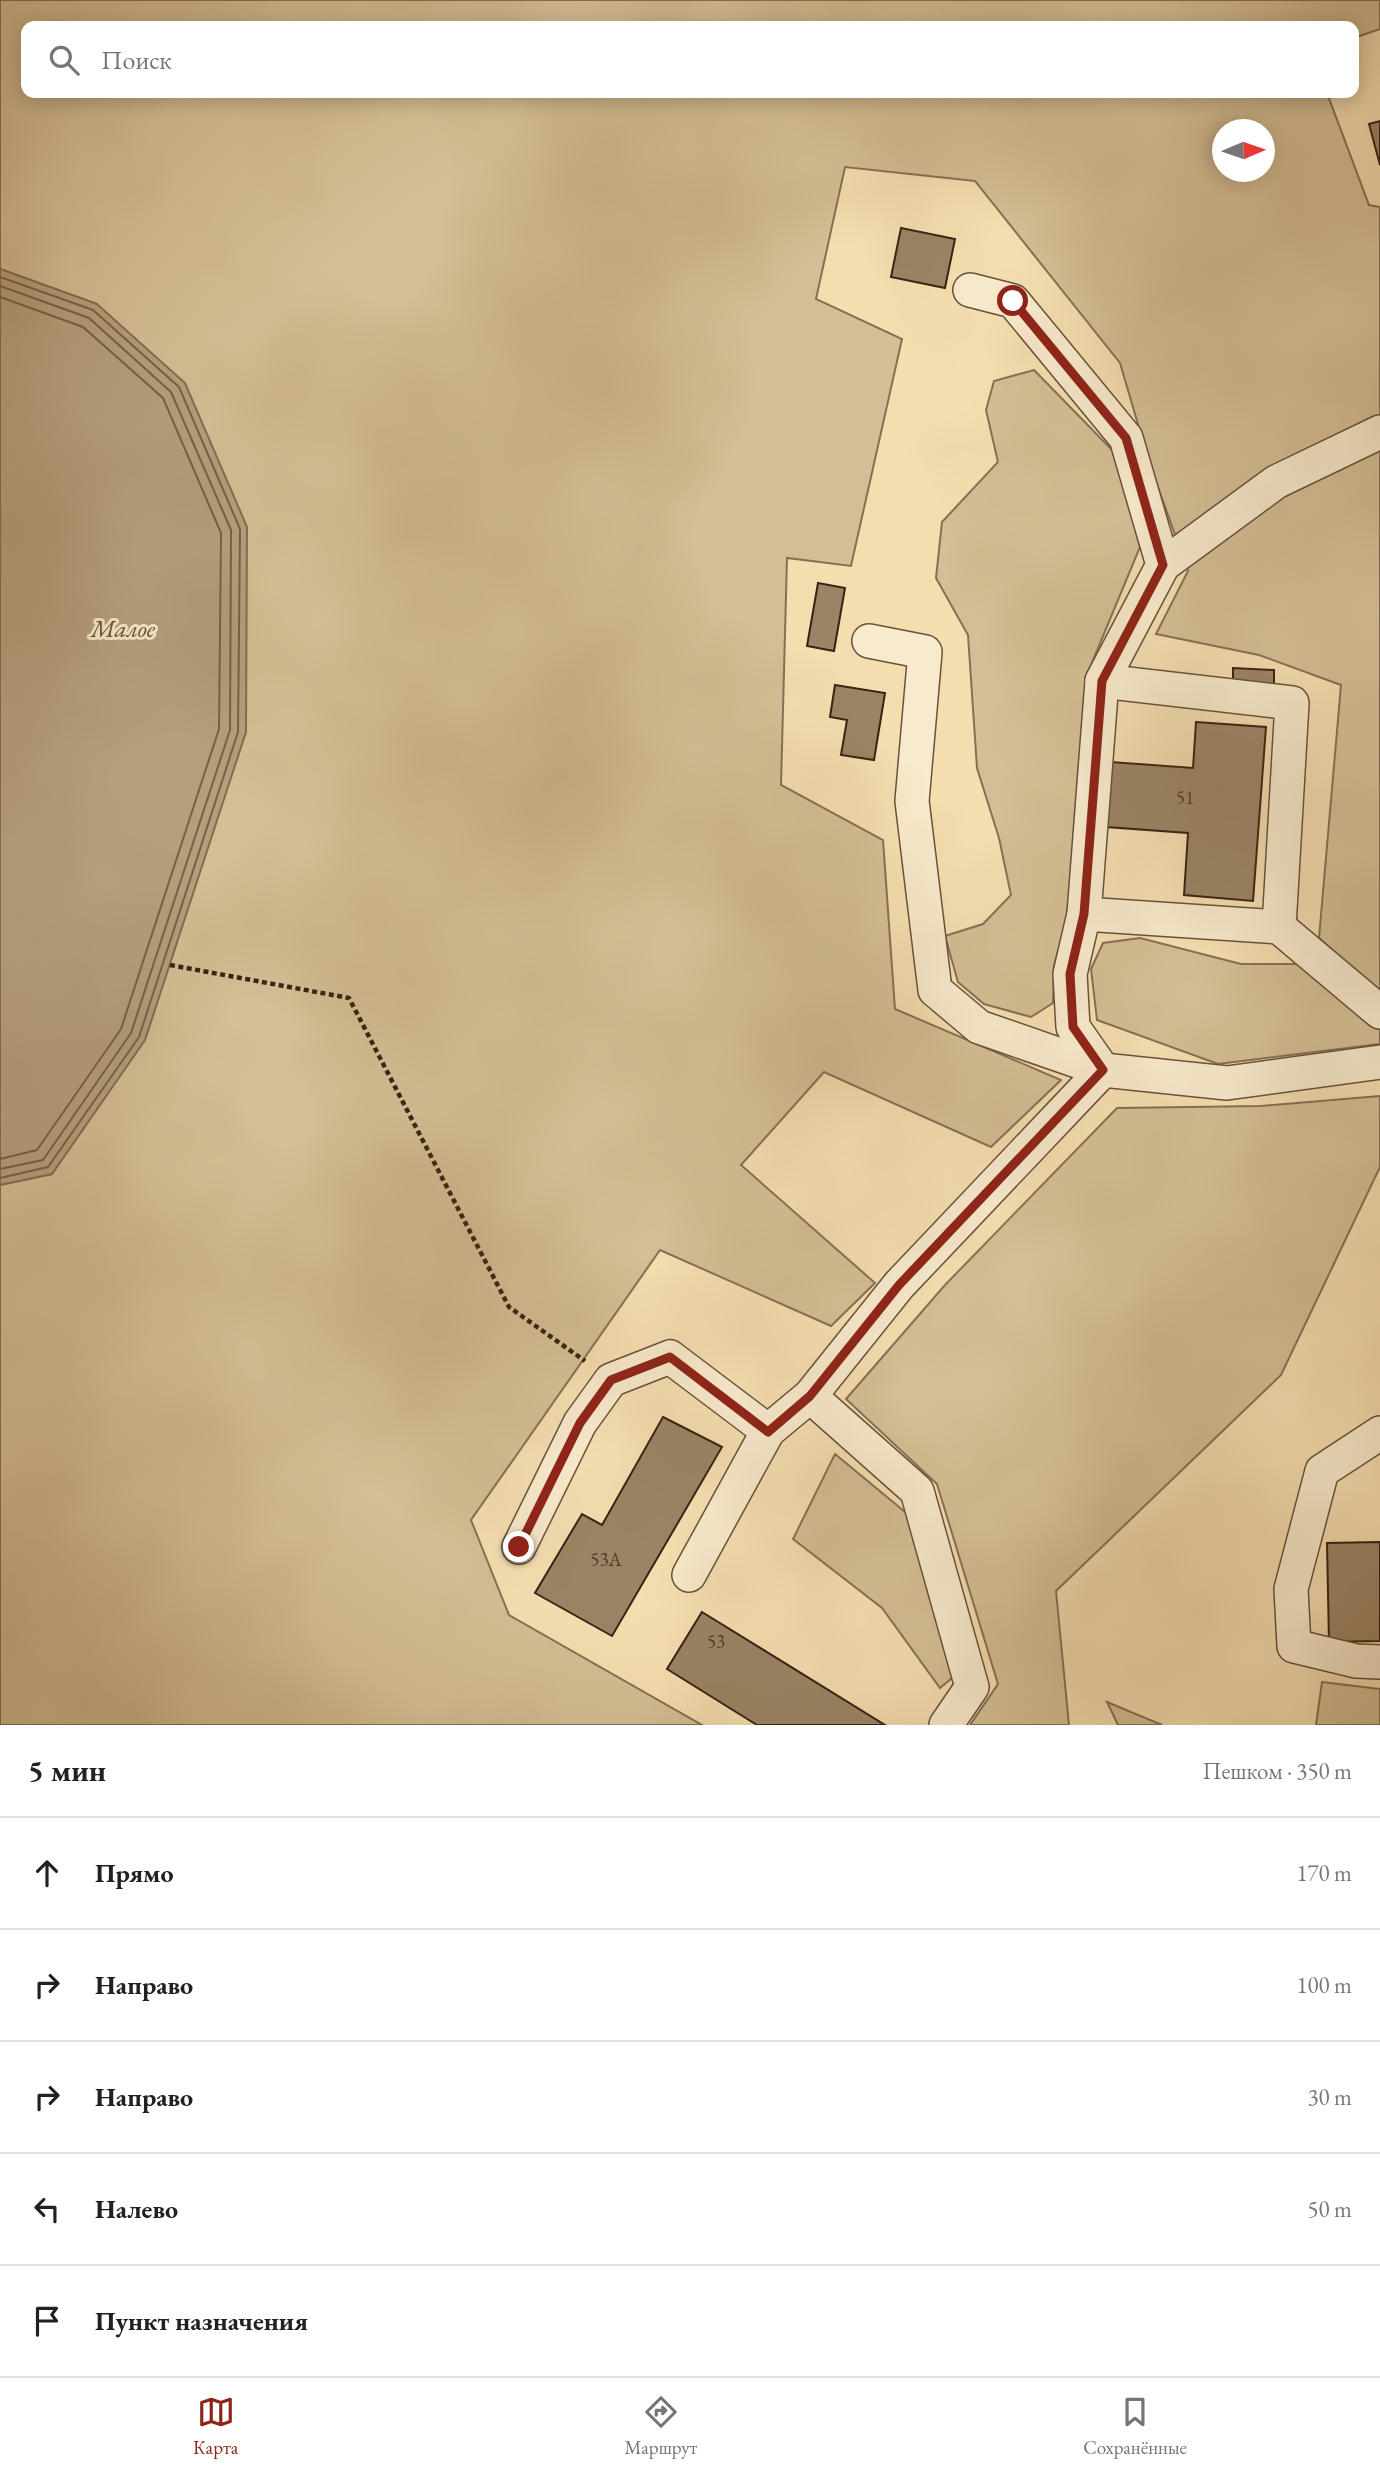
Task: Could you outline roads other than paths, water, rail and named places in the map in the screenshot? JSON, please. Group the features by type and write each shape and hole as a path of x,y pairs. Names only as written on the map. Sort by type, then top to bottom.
{"lane":[{"path":"970,290 1013,301 1126,438 1163,565"},
{"path":"1103,1070 1073,1027 1070,974 1084,914 1102,681 1163,565 1276,482 1380,432"},
{"path":"869,641 925,652 912,801 935,989 979,1027 1103,1070 1227,1083 1380,1062"},
{"path":"1102,681 1292,703 1279,927"},
{"path":"1084,914 1279,927 1380,1012"},
{"path":"689,1575 768,1432 810,1396 899,1285 1103,1070"},
{"path":"519,1547 580,1423 611,1380 670,1357 768,1432"},
{"path":"810,1396 918,1491 972,1687 946,1725"},
{"path":"1380,1433 1322,1471 1292,1589 1294,1646 1356,1661 1380,1662"}],"water":[{"name":"Малое","path":"0,269 97,304 185,383 247,527 246,732 145,1040 52,1174 0,1185"}]}
